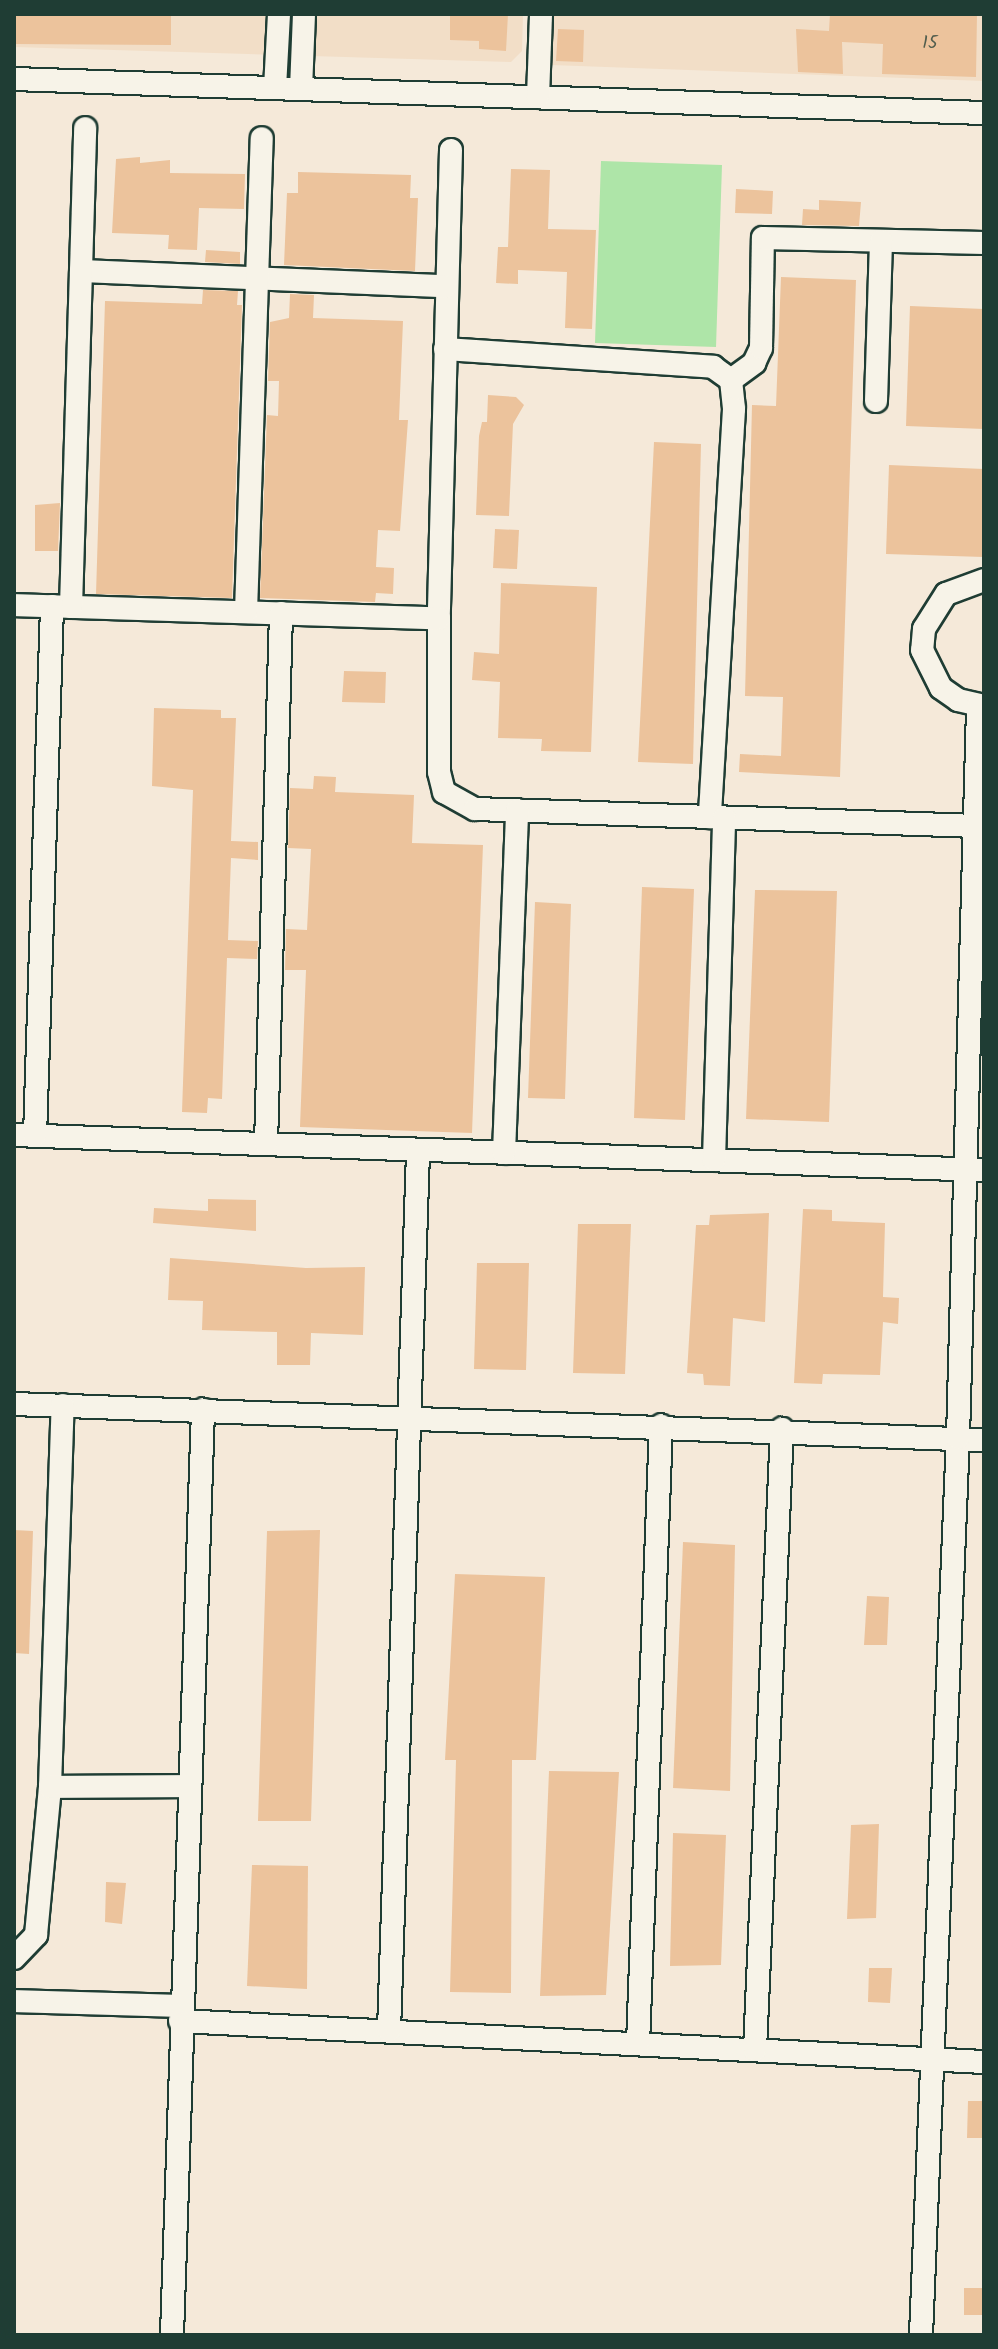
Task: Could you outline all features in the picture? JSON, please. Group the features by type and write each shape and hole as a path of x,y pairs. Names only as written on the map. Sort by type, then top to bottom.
{"street":[{"path":"275,88 279,14"},
{"path":"301,89 304,14"},
{"path":"538,97 541,14"},
{"path":"14,79 984,113"},
{"path":"85,128 81,271 25,1136 975,1170"},
{"path":"246,612 262,138"},
{"path":"451,150 439,618 439,772 444,792 475,809 978,826"},
{"path":"731,380 754,363 761,348 763,238 984,243"},
{"path":"876,401 881,241"},
{"path":"81,271 446,286"},
{"path":"445,349 713,367 731,380 734,409 717,817 714,1160"},
{"path":"921,2335 958,1438 975,1170 981,706 941,688 922,650 924,629 946,594 984,580"},
{"path":"14,605 439,618"},
{"path":"266,1144 281,613"},
{"path":"504,1153 517,810"},
{"path":"389,2031 412,1419 418,1150"},
{"path":"14,1404 782,1429 984,1440"},
{"path":"14,1958 36,1935 50,1787 63,1405"},
{"path":"172,2335 180,2013 203,1410"},
{"path":"638,2044 661,1425"},
{"path":"755,2050 782,1429"},
{"path":"50,1787 188,1786"},
{"path":"14,2001 389,2031 984,2062"}],"shaded area":[{"path":"14,14 523,14 522,51 511,62 14,47"},
{"path":"554,14 984,14 984,81 551,65"}],"green space":[{"path":"601,161 722,165 716,347 595,343"}],"building":[{"path":"14,14 171,14 171,45 14,44"},
{"path":"450,14 508,14 506,51 479,49 479,41 450,40"},
{"path":"830,14 977,14 976,77 882,74 883,44 842,42 843,74 798,72 796,29 829,31"},
{"path":"558,29 584,30 583,62 556,61"},
{"path":"140,157 140,163 170,160 170,173 245,174 244,209 199,208 197,250 168,249 169,235 112,233 116,159"},
{"path":"511,169 550,170 548,229 596,230 592,329 565,328 567,272 518,270 518,284 496,283 498,247 508,247"},
{"path":"298,172 411,175 410,198 418,198 415,271 284,265 287,193 298,193"},
{"path":"736,189 773,191 772,214 735,213"},
{"path":"819,200 861,202 859,226 802,225 803,209 819,210"},
{"path":"206,250 240,252 240,264 205,262"},
{"path":"781,277 856,280 840,777 739,772 740,754 781,756 783,697 745,696 752,405 776,406"},
{"path":"203,290 238,291 237,305 242,305 232,598 96,594 105,301 202,304"},
{"path":"290,294 314,295 313,318 403,321 399,420 408,420 400,531 378,530 376,567 394,568 393,594 376,593 375,602 260,598 267,415 278,416 279,381 268,381 270,322 289,318"},
{"path":"910,306 984,309 984,429 906,426"},
{"path":"488,395 516,397 524,405 513,424 509,516 476,515 479,436 482,422 487,422"},
{"path":"654,442 701,444 693,764 638,762"},
{"path":"889,465 984,469 984,557 886,554"},
{"path":"60,503 58,551 35,551 35,505"},
{"path":"495,529 519,530 517,569 493,568"},
{"path":"501,583 597,587 591,752 541,751 542,739 498,738 500,682 472,680 474,652 499,654"},
{"path":"344,671 386,672 385,703 342,702"},
{"path":"154,708 221,710 221,718 236,718 231,841 258,842 258,860 231,858 228,940 258,941 257,959 227,958 222,1099 208,1098 207,1113 182,1112 193,790 152,786"},
{"path":"314,776 336,777 335,792 414,795 412,843 483,845 472,1133 300,1127 306,970 285,970 286,929 307,930 311,849 288,848 290,788 313,789"},
{"path":"642,887 694,889 685,1120 634,1118"},
{"path":"755,890 837,891 829,1122 746,1119"},
{"path":"535,902 571,904 565,1099 528,1098"},
{"path":"208,1199 256,1200 256,1231 153,1223 154,1208 208,1211"},
{"path":"803,1209 832,1210 832,1221 885,1223 883,1297 899,1298 898,1324 883,1322 880,1375 823,1374 822,1384 794,1383"},
{"path":"769,1213 765,1322 733,1318 730,1386 704,1385 703,1374 687,1373 696,1225 709,1225 710,1215"},
{"path":"578,1224 631,1224 625,1374 573,1373"},
{"path":"170,1258 306,1268 365,1267 363,1335 311,1333 310,1365 277,1365 277,1332 202,1330 203,1301 168,1300"},
{"path":"477,1263 529,1263 526,1370 474,1369"},
{"path":"14,1530 33,1531 29,1654 14,1653"},
{"path":"320,1530 311,1821 258,1821 267,1531"},
{"path":"683,1542 735,1545 730,1791 673,1788"},
{"path":"455,1574 545,1577 536,1760 512,1760 511,1993 450,1992 456,1760 445,1760"},
{"path":"867,1596 889,1597 887,1645 864,1645"},
{"path":"549,1771 619,1772 606,1995 540,1996"},
{"path":"879,1824 876,1918 847,1919 851,1825"},
{"path":"673,1833 726,1835 721,1965 670,1966"},
{"path":"252,1865 308,1866 307,1989 247,1986"},
{"path":"106,1882 126,1883 122,1924 105,1922"},
{"path":"869,1968 892,1968 890,2003 868,2002"},
{"path":"968,2101 984,2101 984,2138 967,2138"},
{"path":"964,2288 984,2288 984,2315 964,2315"}]}
